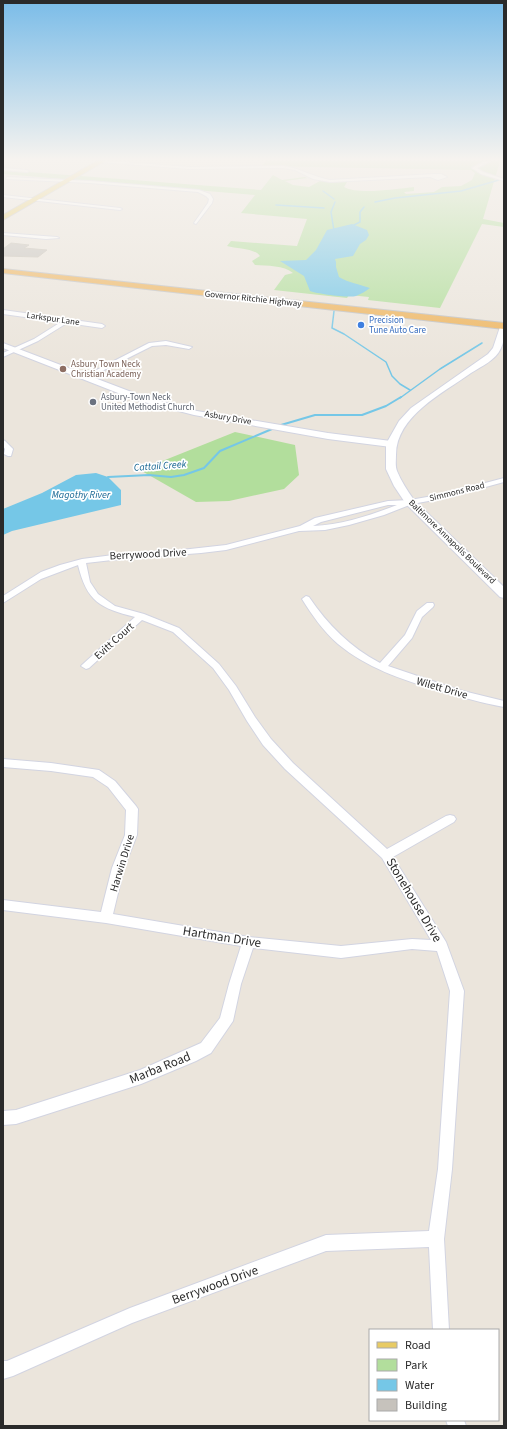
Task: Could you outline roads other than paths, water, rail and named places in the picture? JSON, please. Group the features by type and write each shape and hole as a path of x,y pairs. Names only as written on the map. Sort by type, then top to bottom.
{"highway":[{"name":"Governor Ritchie Highway","path":"3,265 504,319"},
{"name":"Governor Ritchie Highway","path":"3,271 394,318 504,326"}],"main road":[{"name":"Baltimore Annapolis Boulevard","path":"503,591 410,502 399,486 391,469 391,444 402,423 414,410 495,352 504,326"}],"street":[{"path":"3,234 57,238"},
{"name":"Larkspur Lane","path":"3,312 102,326"},
{"path":"3,354 15,350 52,332 66,321"},
{"path":"84,378 151,344 189,347"},
{"name":"Asbury Drive","path":"3,345 84,378 139,398 197,413 328,436 391,444"},
{"path":"3,442 9,449 8,454"},
{"name":"Simmons Road","path":"410,502 445,496 504,480"},
{"name":"Berrywood Drive","path":"3,600 31,581 45,574 81,562 123,555 201,551 230,547 301,529 328,527 394,510 410,502"},
{"name":"Stonehouse Drive","path":"81,562 86,582 95,596 112,608 141,616 176,630 216,666 232,688 250,719 267,742 289,766 386,854 442,946 457,991 445,1170 436,1239 440,1329"},
{"name":"Wilett Drive","path":"306,599 323,624 338,639 353,651 382,667 414,680 484,700 504,704"},
{"path":"382,667 410,634 414,621 420,612 430,606"},
{"name":"Evitt Court","path":"86,666 141,616"},
{"name":"Harwin Drive","path":"3,763 58,767 103,776 118,790 132,809 131,835 118,868 106,918"},
{"path":"386,854 450,819"},
{"name":"Hartman Drive","path":"3,905 106,918 249,942 341,952 412,944 442,946"},
{"name":"Marba Road","path":"3,1118 16,1117 141,1077 206,1048 226,1021 235,984 249,942"},
{"name":"Berrywood Drive","path":"3,1370 7,1370 130,1316 326,1243 436,1239"}],"water":[{"path":"337,228 361,228 367,230 369,235 366,240 360,244 353,256 335,259 339,277 370,288 356,296 340,296 310,291 304,276 280,261 306,260 316,250 327,230"},
{"name":"Magothy River","path":"96,473 108,477 121,490 121,505 12,531 3,535 3,509 42,493 76,475"}],"waterway":[{"name":"Cattail Creek","path":"334,311 332,328 344,334 386,362 392,376 400,384 410,390"},
{"path":"400,398 440,369 482,343"},
{"name":"Cattail Creek","path":"281,425 315,415 362,415 386,406 401,397"},
{"name":"Cattail Creek","path":"108,477 149,475 171,477 184,475 204,468 220,451 272,429"}],"place":[{"name":"Precision Tune Auto Care","path":"361,325"},
{"name":"Asbury Town Neck Christian Academy","path":"63,369"},
{"name":"Asbury-Town Neck United Methodist Church","path":"93,402"}]}
